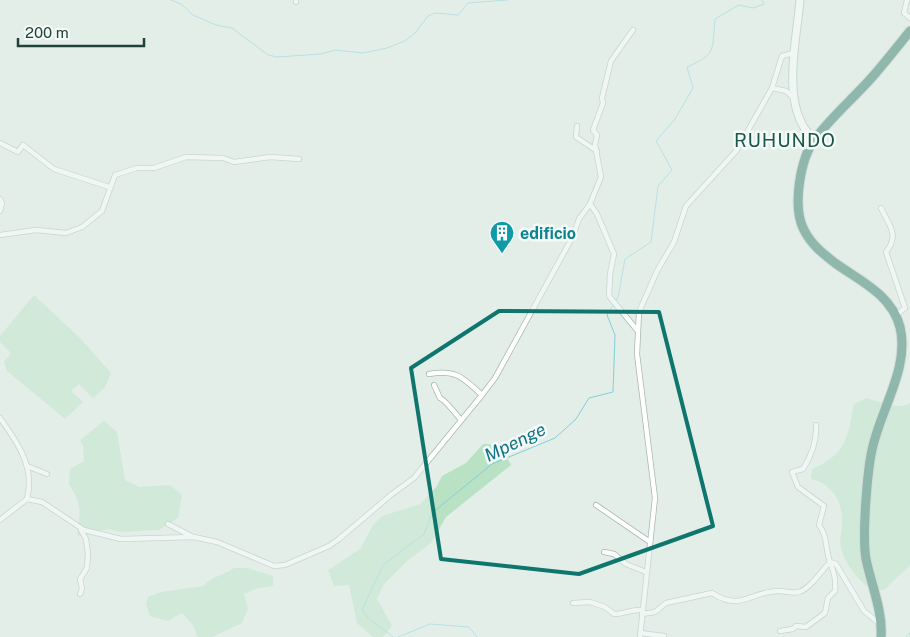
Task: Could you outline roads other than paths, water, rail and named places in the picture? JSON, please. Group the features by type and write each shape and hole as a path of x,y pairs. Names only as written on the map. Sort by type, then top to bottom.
{"highway":[{"path":"883,637 866,557 865,528 871,452 881,416 898,378 903,358 900,327 890,306 872,288 825,256 814,245 803,229 798,197 807,154 814,140 874,76 910,32"}],"main road":[{"path":"800,0 794,53 796,100 802,124 814,140"}],"street":[{"path":"907,0 904,12 910,18"},
{"path":"27,499 42,502 81,528 120,539 194,537 217,542 274,566 285,565 329,546 414,478 495,378 572,238 579,219 590,204 601,176 595,145 597,135 593,130 604,103 602,98 611,61 634,30"},
{"path":"664,636 640,635 655,487 649,458 638,363 637,330 641,308 657,271 674,242 686,206 737,150 772,88 782,56 794,53"},
{"path":"772,88 786,91 796,100"},
{"path":"576,126 576,137 597,151"},
{"path":"0,143 18,152 23,145 54,169 109,187"},
{"path":"0,235 36,230 66,233 82,227 102,211 114,175 137,168 154,168 186,157 223,158 234,162 270,157 299,159"},
{"path":"0,199 2,203 0,211"},
{"path":"590,204 597,214 614,254 610,274 610,296 637,330"},
{"path":"881,208 894,235 893,244 886,252 905,308 895,316"},
{"path":"429,374 447,371 457,374 482,395"},
{"path":"434,386 440,398 446,400 450,409 461,420"},
{"path":"0,418 23,452 30,487 27,499 0,520"},
{"path":"780,630 793,630 796,626 806,627 825,613 828,598 835,591 836,574 830,562 827,540 819,525 824,506 798,487 792,472 803,469 812,455 817,438 816,425"},
{"path":"27,466 47,474"},
{"path":"596,504 650,542"},
{"path":"168,524 194,537"},
{"path":"80,594 82,586 80,579 87,568 88,554 86,539 81,528"},
{"path":"604,552 614,554 626,564 646,572"},
{"path":"830,562 836,564 864,611 881,625"},
{"path":"573,603 590,602 605,607 614,614 623,614 632,609 642,612 655,612 666,603 712,593 722,600 739,603 779,591 797,593 804,589 830,562"}],"waterway":[{"path":"171,0 181,4 193,15 216,25 232,28 268,55 277,57 321,54 335,50 363,53 387,48 405,41 415,33 428,16 435,13 458,15 468,3 507,0"},
{"name":"Mpenge","path":"393,637 372,621 362,610 383,565 424,534 432,513 492,464 555,438 576,419 589,398 613,392 615,335 607,315 618,297 625,259 651,242 658,186 672,170 656,141 675,119 693,88 687,67 704,58 711,50 715,19 739,5 753,8 764,4 762,0"},
{"name":"Mpenge","path":"398,637 430,624 469,627 477,637"},
{"path":"906,637 910,633"}],"place":[{"name":"edificio","path":"502,254"}],"district":[{"name":"RUHUNDO","path":"785,140"}]}
